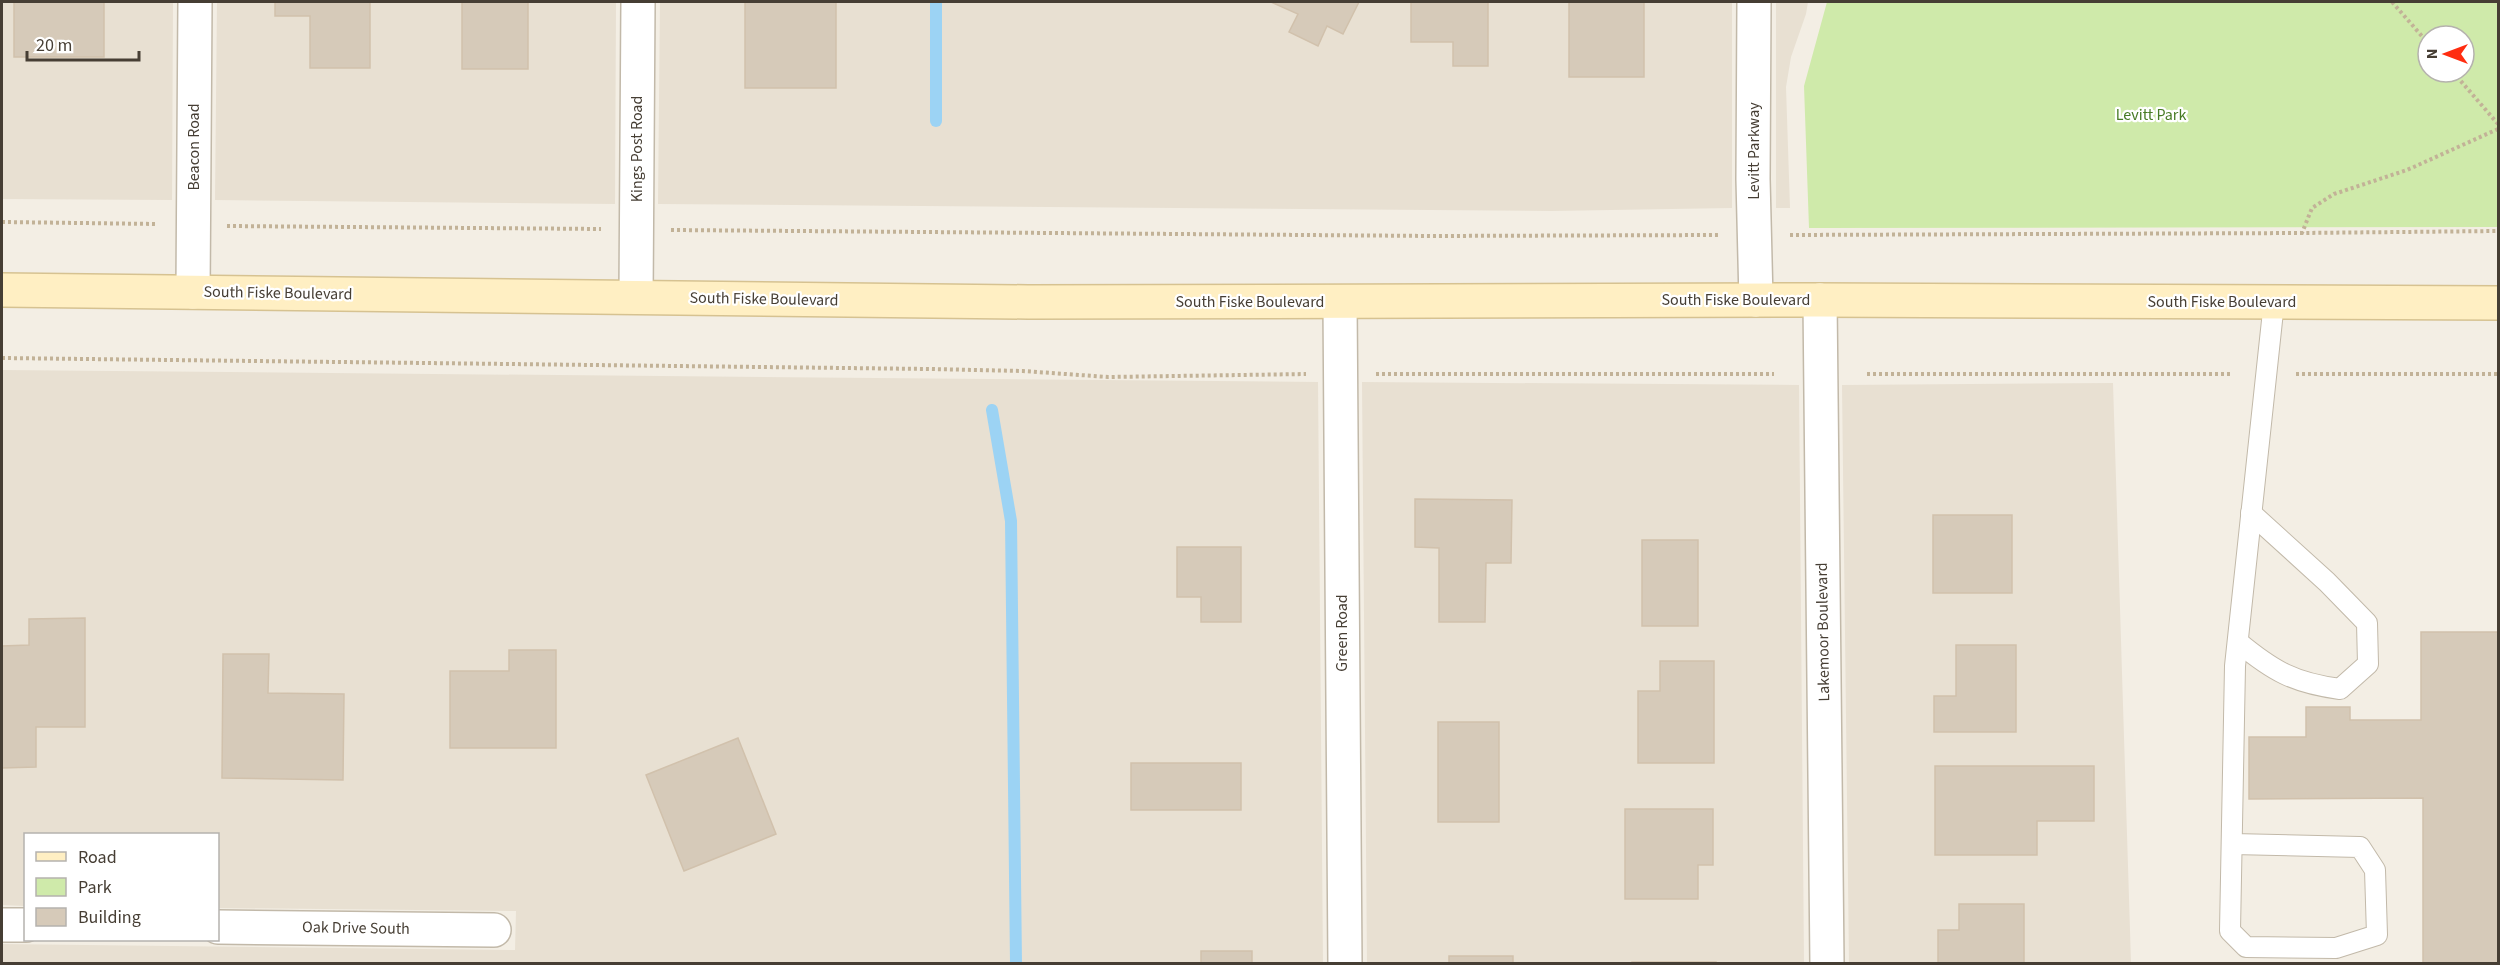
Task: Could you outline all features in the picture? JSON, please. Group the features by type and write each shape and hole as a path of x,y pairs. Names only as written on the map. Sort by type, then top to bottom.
{"main road":[{"name":"South Fiske Boulevard","path":"2,290 1028,302 1820,300 2499,303"}],"street":[{"name":"Beacon Road","path":"193,292 195,2"},
{"name":"Kings Post Road","path":"636,297 638,2"},
{"name":"Levitt Parkway","path":"1754,2 1756,300"},
{"name":"Lakemoor Boulevard","path":"1820,300 1827,963"},
{"name":"Green Road","path":"1340,302 1345,963"},
{"path":"2,925 24,925"},
{"name":"Oak Drive South","path":"219,927 494,930"}],"lane":[{"path":"2233,844 2360,848 2375,870 2377,935 2336,948 2246,947 2230,931 2235,666 2274,302"},
{"path":"2238,642 2265,665 2308,685 2340,689 2368,664 2367,623 2327,582 2251,513"}],"path":[{"path":"2391,2 2416,30"},
{"path":"2302,233 2312,208 2334,194 2407,170 2499,126 2463,84"},
{"path":"2,222 573,227 636,231 1422,236 2499,231"},
{"path":"2,358 930,369 1023,371 1108,377 1340,374 1774,374"},
{"path":"1867,374 2231,374"},
{"path":"2296,374 2499,374"}],"shaded area":[{"path":"2,2 173,2 172,200 2,199"},
{"path":"217,2 616,2 615,204 215,200"},
{"path":"660,2 1732,2 1732,208 1551,211 658,204"},
{"path":"1776,2 1808,2 1791,57 1786,87 1790,208 1776,208"},
{"path":"2,370 1318,382 1323,963 2,964 2,944 515,950 516,911 219,908 219,833 24,833 24,906 2,905"},
{"path":"1362,382 1799,385 1804,963 1367,963"},
{"path":"2113,383 2131,963 1849,963 1842,385"}],"green space":[{"name":"Levitt Park","path":"1827,2 2498,2 2498,227 1809,228 1804,86"}],"building":[{"path":"14,2 104,2 104,57 14,57"},
{"path":"275,2 370,2 370,68 310,68 310,16 275,16"},
{"path":"462,2 528,2 528,69 462,69"},
{"path":"745,2 836,2 836,88 745,88"},
{"path":"1271,2 1359,2 1343,34 1327,26 1318,46 1289,32 1298,14"},
{"path":"1411,2 1488,2 1488,66 1453,66 1453,42 1411,42"},
{"path":"1569,2 1644,2 1644,77 1569,77"},
{"path":"1415,499 1512,500 1511,563 1486,563 1485,622 1439,622 1439,548 1415,547"},
{"path":"1933,515 2012,515 2012,593 1933,593"},
{"path":"1642,540 1698,540 1698,626 1642,626"},
{"path":"1177,547 1241,547 1241,622 1201,622 1201,597 1177,597"},
{"path":"85,618 85,727 36,727 36,767 2,768 2,646 29,645 29,619"},
{"path":"2421,632 2498,632 2498,964 2423,964 2423,798 2249,799 2249,737 2306,737 2306,707 2350,707 2350,720 2421,720"},
{"path":"1956,645 2016,645 2016,732 1934,732 1934,696 1956,696"},
{"path":"509,650 556,650 556,748 450,748 450,671 509,671"},
{"path":"223,654 269,654 268,693 344,694 343,780 222,778"},
{"path":"1660,661 1714,661 1714,763 1638,763 1638,691 1660,691"},
{"path":"1438,722 1499,722 1499,822 1438,822"},
{"path":"738,738 776,834 684,871 646,775"},
{"path":"1131,763 1241,763 1241,810 1131,810"},
{"path":"1935,766 2094,766 2094,821 2037,821 2037,855 1935,855"},
{"path":"1625,809 1713,809 1713,865 1698,865 1698,899 1625,899"},
{"path":"1959,904 2024,904 2024,964 1938,964 1938,930 1959,930"},
{"path":"1201,951 1252,951 1252,964 1201,964"},
{"path":"1449,956 1513,956 1513,964 1449,964"},
{"path":"1632,962 1716,962 1716,964 1632,964"}],"waterway":[{"path":"936,2 936,121"},
{"path":"992,410 1011,521 1016,964"}]}
